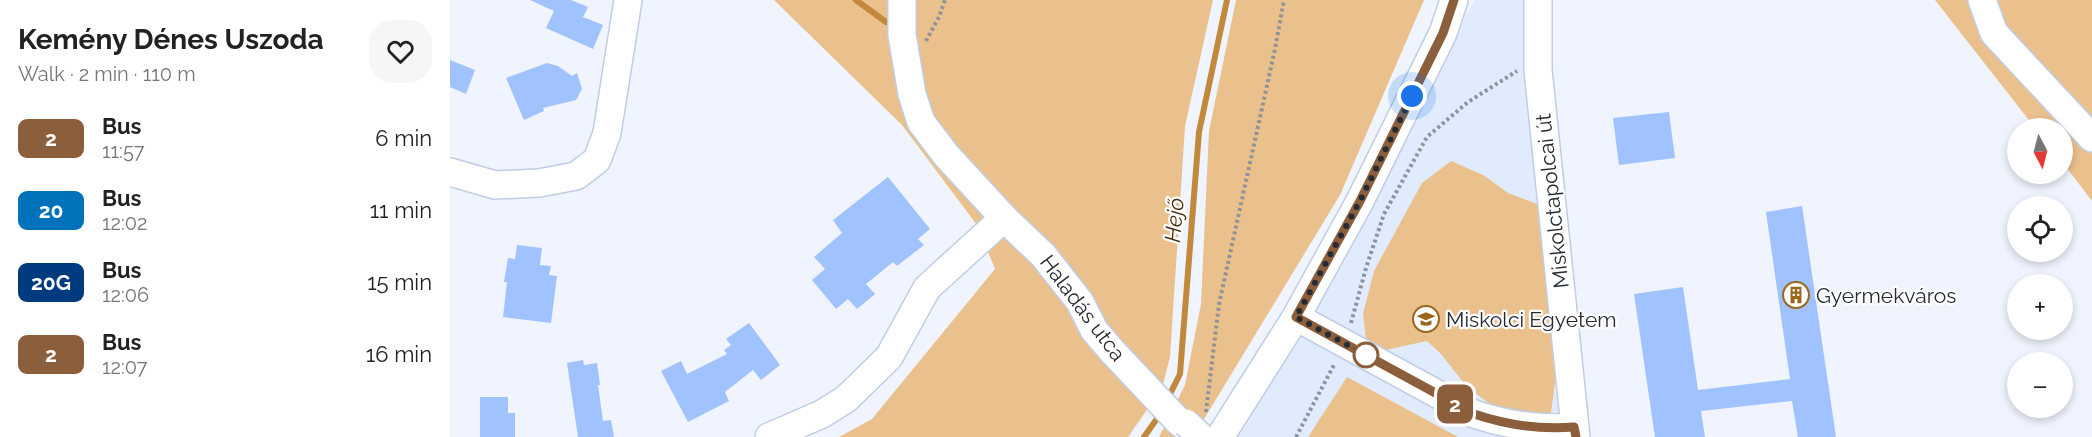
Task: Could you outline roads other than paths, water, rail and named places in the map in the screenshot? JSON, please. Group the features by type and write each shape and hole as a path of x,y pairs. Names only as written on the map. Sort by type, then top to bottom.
{"street":[{"path":"450,172 495,185 539,183 576,176 597,160 607,133 628,0"},
{"name":"Haladás utca","path":"902,0 902,35 912,94 921,122 946,155 1004,218 1044,255 1080,302 1094,330 1145,385 1197,432"},
{"path":"1197,432 1296,317 1365,191 1443,33 1454,0"},
{"name":"Miskolctapolcai út","path":"1538,0 1538,59 1575,432"},
{"path":"1982,0 1994,33 2092,138"},
{"path":"769,437 822,414 846,399 889,357 927,288 1004,218"},
{"path":"1296,317 1474,414 1500,423 1575,432"}],"waterway":[{"path":"856,0 886,22"},
{"name":"Hejő","path":"1168,398 1180,374 1199,132 1227,0"},
{"name":"Hejő","path":"1144,437 1161,413"}],"place":[{"name":"Gyermekváros","path":"1796,295"},
{"name":"Miskolci Egyetem","path":"1426,319"}]}
